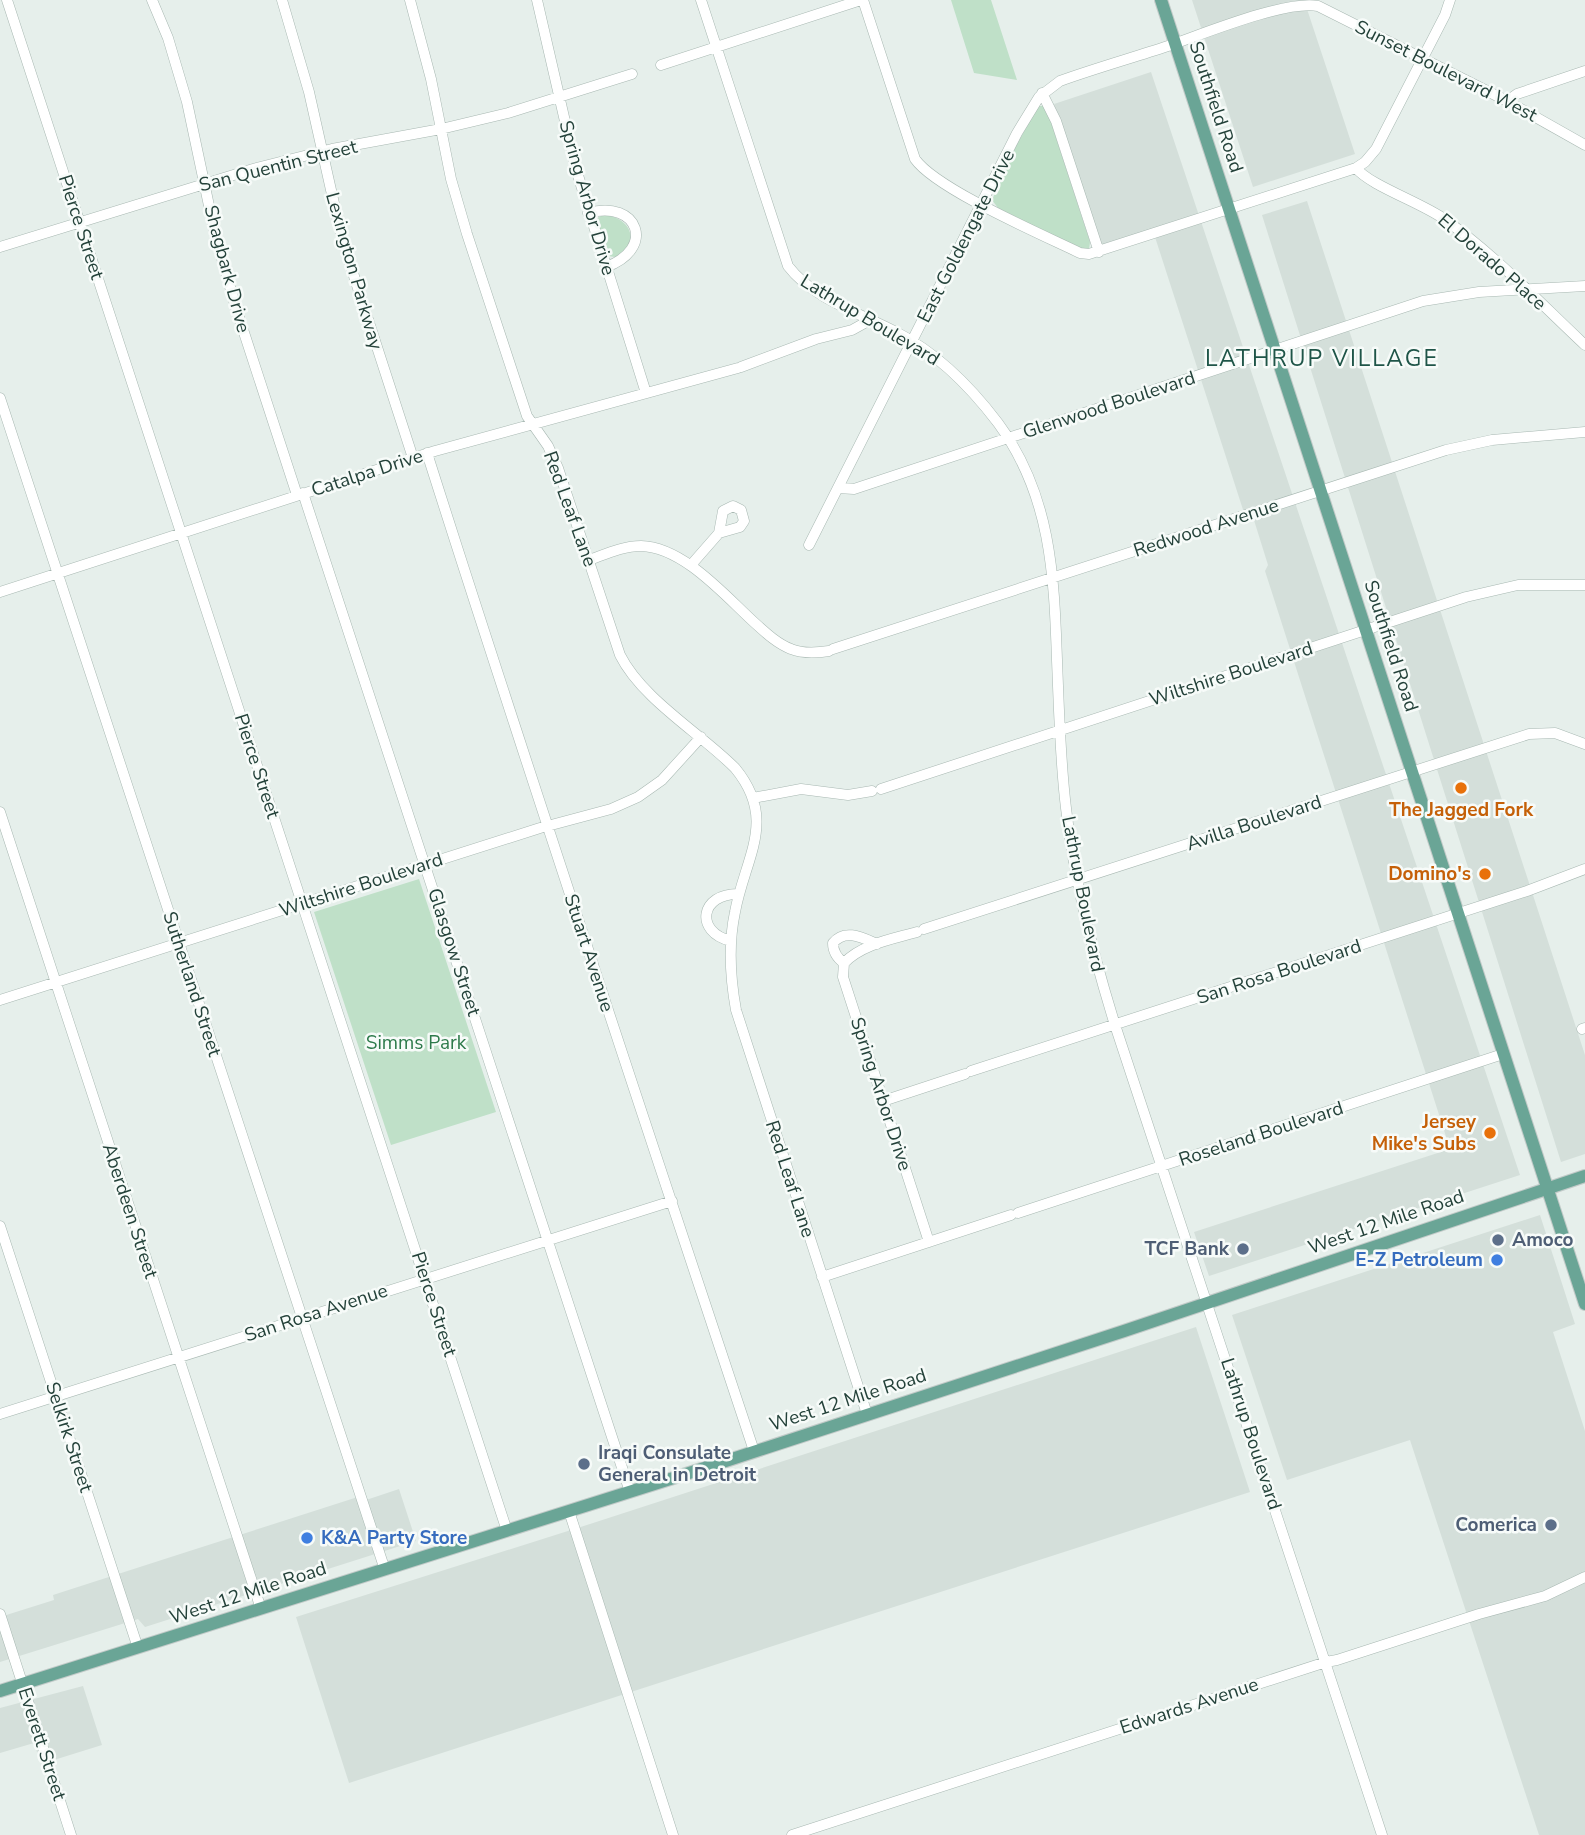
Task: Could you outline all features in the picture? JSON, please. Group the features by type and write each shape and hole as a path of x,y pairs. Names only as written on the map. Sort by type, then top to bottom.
{"main road":[{"name":"Southfield Road","path":"1161,0 1585,1304"},
{"name":"West 12 Mile Road","path":"0,1691 630,1492 1585,1176"}],"street":[{"name":"Pierce Street","path":"7,0 507,1531"},
{"name":"Shagbark Drive","path":"152,0 168,38 183,86 215,234 236,308 300,494"},
{"name":"Lexington Parkway","path":"282,0 301,61 348,260 413,458"},
{"name":"Red Leaf Lane","path":"410,0 425,53 451,179 467,234 527,416 543,437 555,461 615,643 625,666 647,691 735,768 753,797 758,817 756,841 739,894 731,941 731,978 738,1020 867,1414"},
{"name":"Spring Arbor Drive","path":"537,0 588,213 646,393"},
{"name":"Lathrup Boulevard","path":"701,0 788,266 796,277 913,342 956,374 1008,438 1024,466 1042,511 1054,577 1066,807 1077,881 1100,979 1382,1835"},
{"path":"661,65 862,0 915,159 923,170 982,205 1080,253 1089,254 1356,168 1365,162 1376,149 1445,15 1450,0"},
{"path":"1099,252 1056,121 1042,93 1060,81 1306,2"},
{"name":"Sunset Boulevard West","path":"1306,2 1507,101 1585,145"},
{"path":"1507,101 1517,94 1585,71"},
{"name":"San Quentin Street","path":"0,247 205,183 322,152 441,129 559,98 632,74"},
{"name":"East Goldengate Drive","path":"809,545 1017,133 1042,93"},
{"name":"El Dorado Place","path":"1356,168 1362,176 1442,217 1585,345"},
{"path":"588,213 605,209 616,210 634,226 636,238 632,250 626,257 606,267"},
{"name":"Glenwood Boulevard","path":"838,488 854,488 1423,301 1479,292 1585,286"},
{"name":"Catalpa Drive","path":"0,592 426,453 739,368 816,339 852,331 870,320"},
{"name":"Sutherland Street","path":"0,398 385,1570"},
{"name":"Redwood Avenue","path":"589,560 619,550 641,547 668,552 691,565 770,636 785,646 805,652 831,650 1468,444 1585,432"},
{"name":"Stuart Avenue","path":"426,453 549,825 630,1083 672,1201 754,1451"},
{"name":"Glasgow Street","path":"300,494 425,864 630,1492"},
{"path":"691,565 719,533"},
{"name":"Wiltshire Boulevard","path":"753,797 801,789 848,794 876,790 1466,597 1504,587 1539,584 1585,585"},
{"name":"Avilla Boulevard","path":"844,963 857,952 877,944 1529,734 1555,733 1585,744"},
{"name":"Wiltshire Boulevard","path":"0,1000 549,825 611,809 638,797 662,780 701,737"},
{"name":"Aberdeen Street","path":"0,812 261,1609"},
{"name":"San Rosa Boulevard","path":"883,1101 1566,878 1585,869"},
{"path":"731,941 713,932 708,925 706,913 716,898 739,894"},
{"name":"Spring Arbor Drive","path":"877,944 860,937 845,935 835,939 833,948 844,963 843,977 929,1242"},
{"name":"Roseland Boulevard","path":"822,1277 1503,1054"},
{"name":"San Rosa Avenue","path":"0,1414 672,1201"},
{"name":"Selkirk Street","path":"0,1226 138,1648"},
{"path":"569,1511 673,1835"},
{"name":"Edwards Avenue","path":"792,1835 1326,1662 1529,1601 1585,1577"},
{"name":"Everett Street","path":"0,1614 71,1835"}],"shaded area":[{"path":"1192,0 1304,0 1355,154 1253,187"},
{"path":"1151,72 1520,1175 1209,1276 1194,1232 1450,1149 1265,571 1268,565 1253,517 1246,519 1155,237 1101,254 1054,104"},
{"path":"1307,201 1585,1055 1585,1154 1561,1162 1262,215"},
{"path":"1540,1215 1575,1324 1553,1332 1585,1431 1585,1835 1539,1835 1410,1440 1287,1480 1232,1315"},
{"path":"1196,1327 1250,1492 349,1783 296,1617"},
{"path":"399,1489 416,1541 145,1627 138,1619 0,1662 0,1617 54,1600 53,1595 364,1495 366,1500"},
{"path":"83,1686 102,1745 41,1764 34,1743 0,1753 0,1708"}],"green space":[{"path":"951,0 991,0 1017,80 974,73"},
{"path":"1038,106 1043,106 1048,113 1090,242 1089,250 1081,249 998,208 992,200 1016,146"},
{"path":"603,215 620,220 630,231 628,244 615,257 608,256 597,223 597,218"},
{"name":"Simms Park","path":"419,879 496,1112 391,1145 314,912"}],"place":[{"name":"The Jagged Fork","path":"1461,788"},
{"name":"Domino's","path":"1485,874"},
{"name":"Jersey Mike's Subs","path":"1490,1133"},
{"name":"Amoco","path":"1498,1240"},
{"name":"TCF Bank","path":"1243,1249"},
{"name":"E-Z Petroleum","path":"1497,1260"},
{"name":"Iraqi Consulate General in Detroit","path":"584,1464"},
{"name":"Comerica","path":"1551,1525"},
{"name":"K&A Party Store","path":"307,1538"}],"district":[{"name":"LATHRUP VILLAGE","path":"1322,358"}]}
